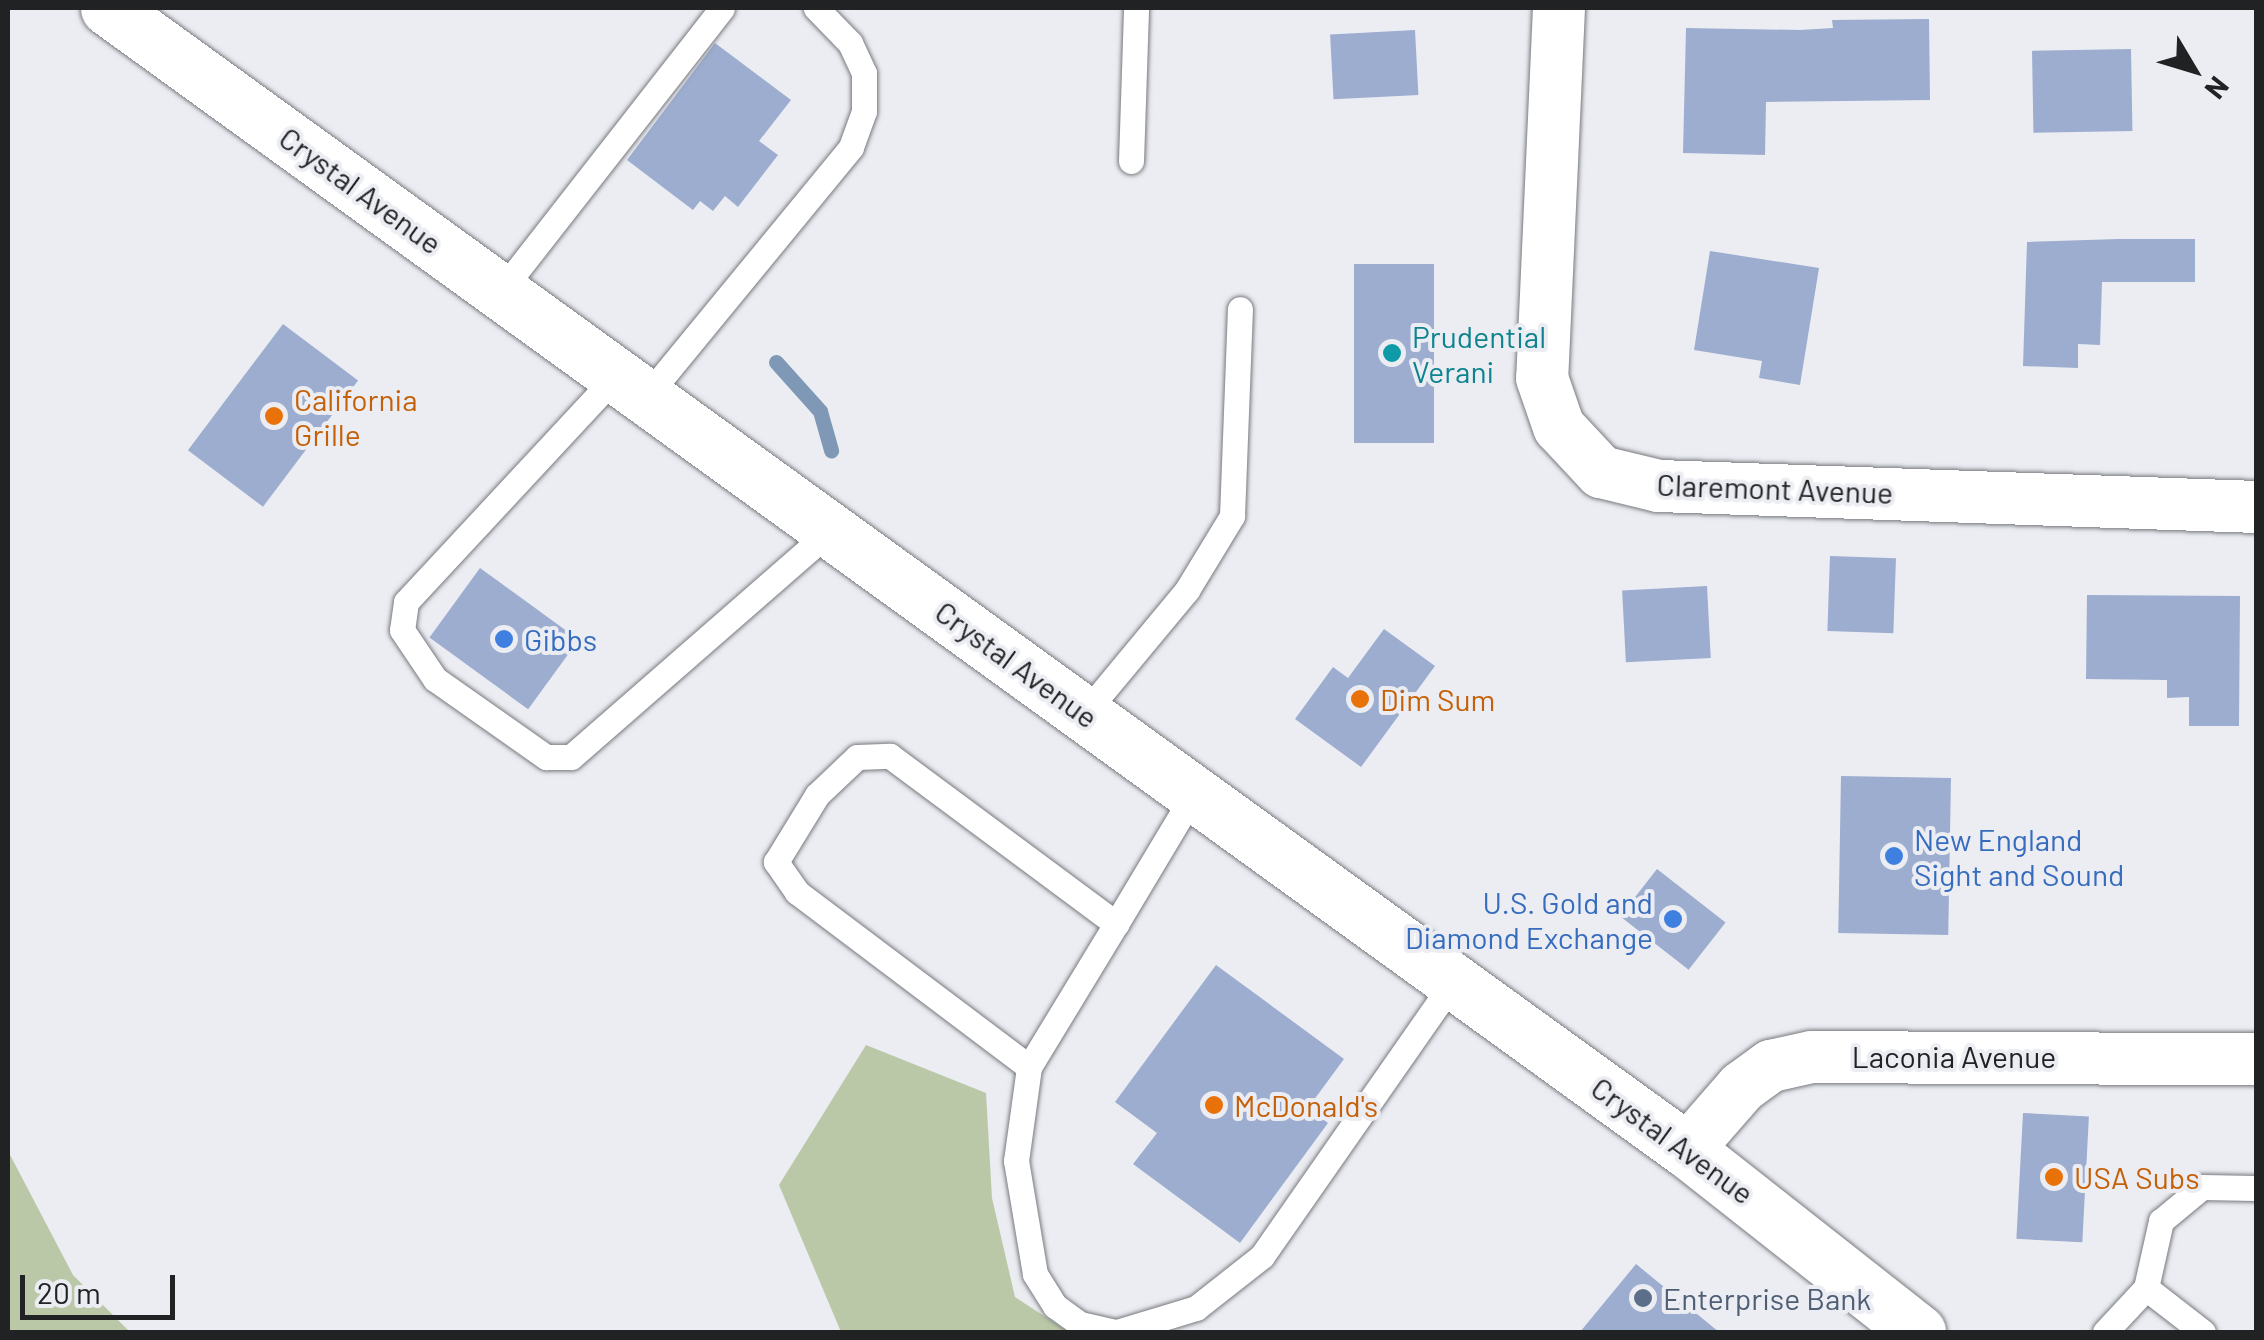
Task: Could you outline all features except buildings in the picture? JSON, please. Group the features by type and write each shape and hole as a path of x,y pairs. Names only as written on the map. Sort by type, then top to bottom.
{"main road":[{"name":"Crystal Avenue","path":"139,16 501,292 1687,1150 1918,1332"}],"street":[{"name":"Claremont Avenue","path":"1559,8 1542,378 1559,427 1601,472 1659,486 2256,507"},
{"name":"Laconia Avenue","path":"1687,1150 1742,1087 1771,1066 1812,1057 2256,1059"}],"lane":[{"path":"501,292 722,8"},
{"path":"816,8 850,43 864,73 864,111 850,147 631,386 406,602 402,630 435,679 546,757 572,757 830,530"},
{"path":"1130,161 1136,8"},
{"path":"1085,713 1187,590 1232,516 1240,310"},
{"path":"1029,1068 797,892 776,862 816,795 857,758 890,756 1116,924"},
{"path":"1195,792 1029,1068 1016,1162 1034,1274 1055,1306 1080,1324 1116,1332 1196,1308 1262,1256 1454,981"},
{"path":"2105,1332 2146,1288 2160,1221 2202,1188 2256,1188"},
{"path":"2146,1288 2203,1332"}],"green space":[{"path":"866,1045 986,1093 992,1198 1015,1297 1069,1332 841,1332 779,1185"},
{"path":"8,1151 73,1275 130,1332 8,1332"}],"waterway":[{"path":"776,362 820,411 831,450"}],"place":[{"name":"Prudential Verani","path":"1392,353"},
{"name":"California Grille","path":"274,416"},
{"name":"Gibbs","path":"504,639"},
{"name":"Dim Sum","path":"1360,699"},
{"name":"New England Sight and Sound","path":"1894,856"},
{"name":"U.S. Gold and Diamond Exchange","path":"1673,919"},
{"name":"McDonald's","path":"1214,1105"},
{"name":"USA Subs","path":"2054,1177"},
{"name":"Enterprise Bank","path":"1643,1298"}]}
